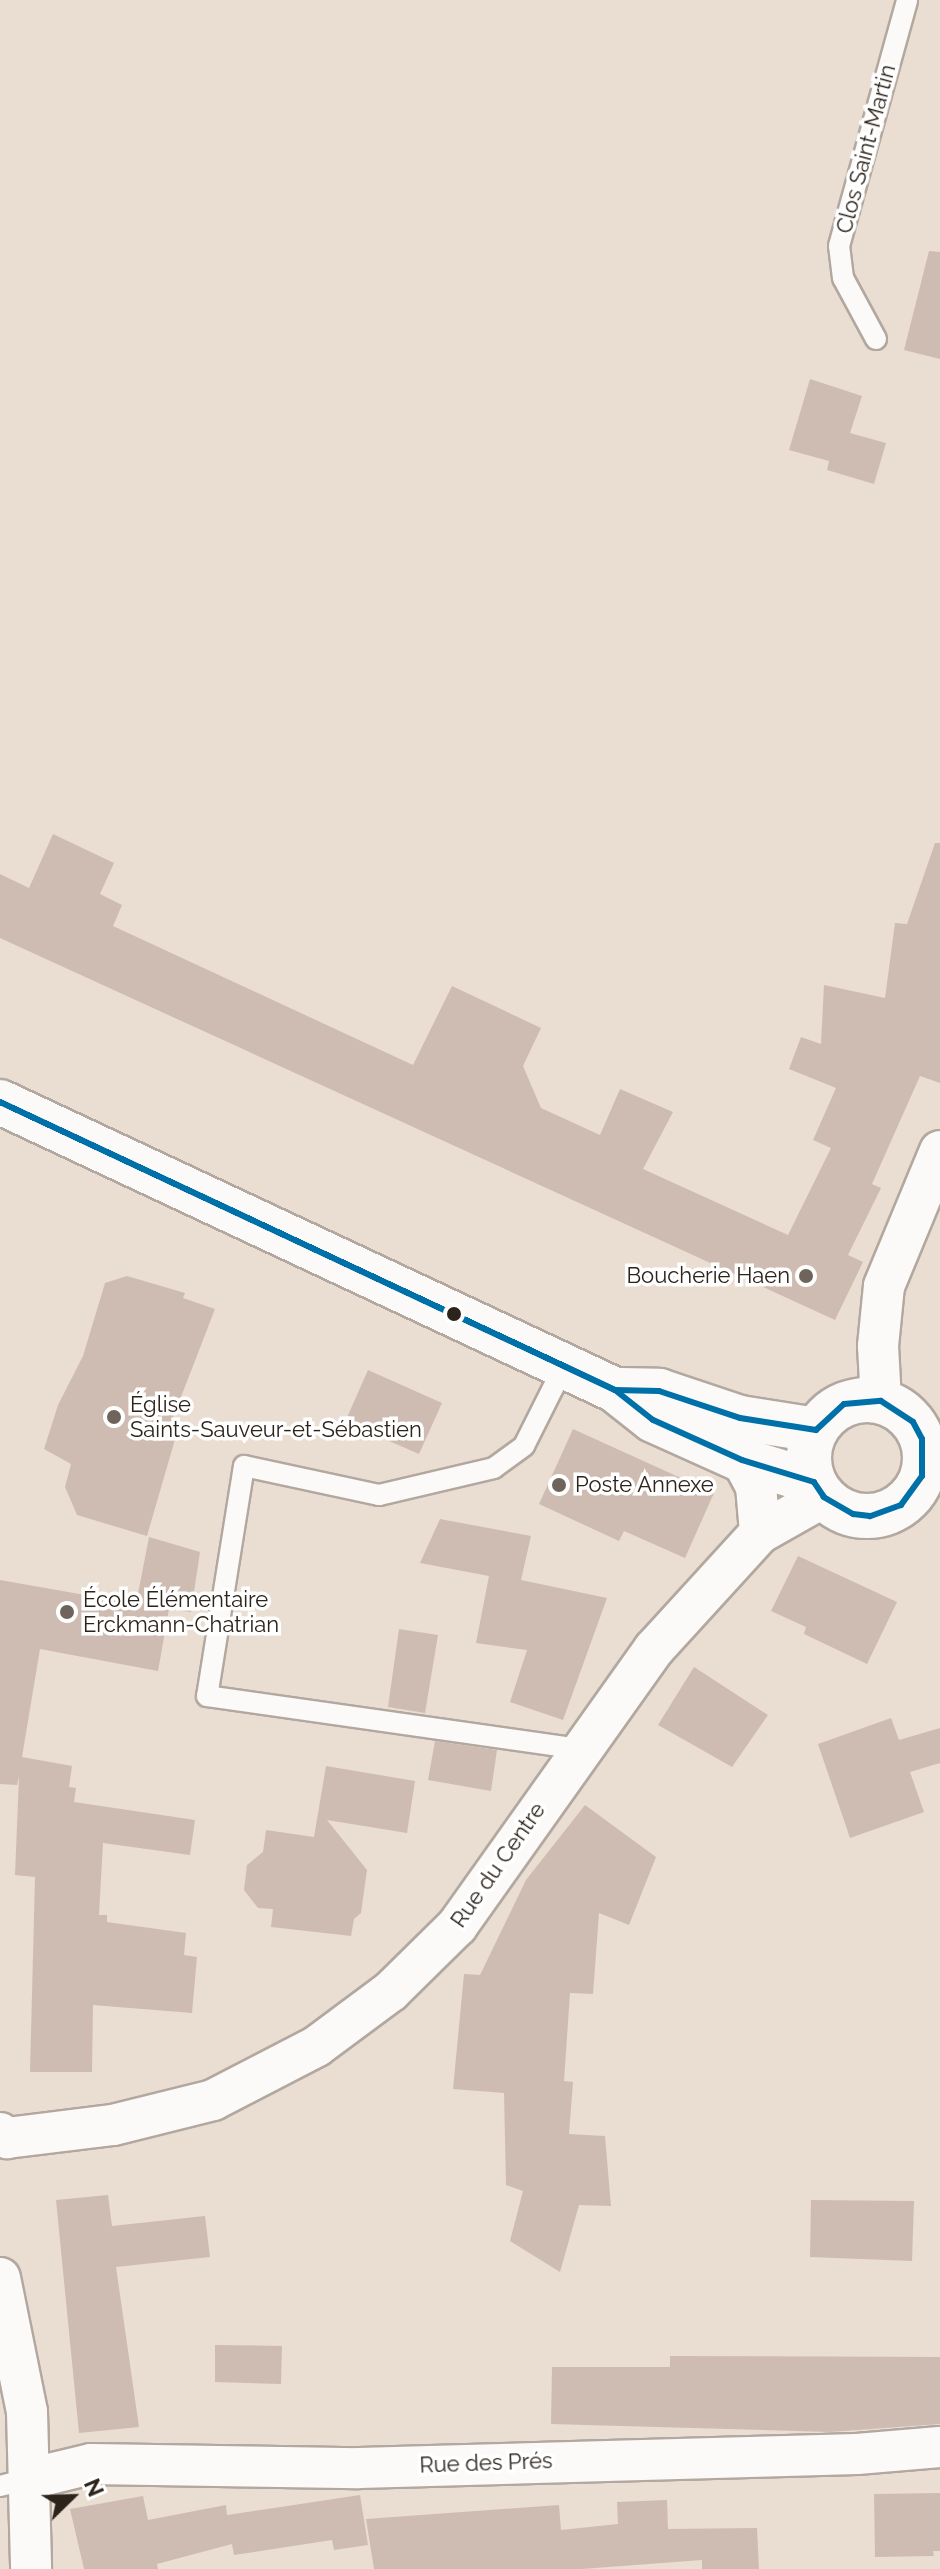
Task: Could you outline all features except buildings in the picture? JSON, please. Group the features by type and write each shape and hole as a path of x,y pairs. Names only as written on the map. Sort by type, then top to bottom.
{"main road":[{"path":"0,1102 615,1390 653,1420 819,1490 853,1514 870,1516 901,1505 926,1503 922,1439 913,1422 881,1401 844,1404 816,1430 810,1448 819,1490"},
{"path":"615,1390 659,1391 740,1418 816,1430"}],"street":[{"path":"881,1401 878,1346 884,1286 940,1151"},
{"path":"742,1460 756,1486 760,1533"},
{"name":"Rue du Centre","path":"0,2133 7,2138 113,2125 213,2100 317,2046 391,1991 457,1926 654,1649 760,1533 819,1490"},
{"path":"0,2278 27,2412 16,2482 31,2569"},
{"name":"Rue des Prés","path":"16,2482 91,2464 359,2468 857,2454 940,2447"}],"lane":[{"name":"Clos Saint-Martin","path":"876,339 843,278 839,246 907,0"},
{"path":"564,1366 524,1446 494,1468 379,1495 244,1466 207,1696 581,1749"}],"transit line":[{"path":"0,1102 564,1366 615,1390 0,1102"},
{"path":"615,1390 659,1391 740,1418 816,1430 844,1404 881,1401 913,1422 922,1439 922,1476 901,1505 870,1516 853,1514 824,1497 814,1482 742,1460 653,1420 615,1390"}],"place":[{"name":"Boucherie Haen","path":"806,1276"},
{"name":"Église Saints-Sauveur-et-Sébastien","path":"114,1417"},
{"name":"Poste Annexe","path":"559,1485"},
{"name":"École Élémentaire Erckmann-Chatrian","path":"67,1612"}]}
